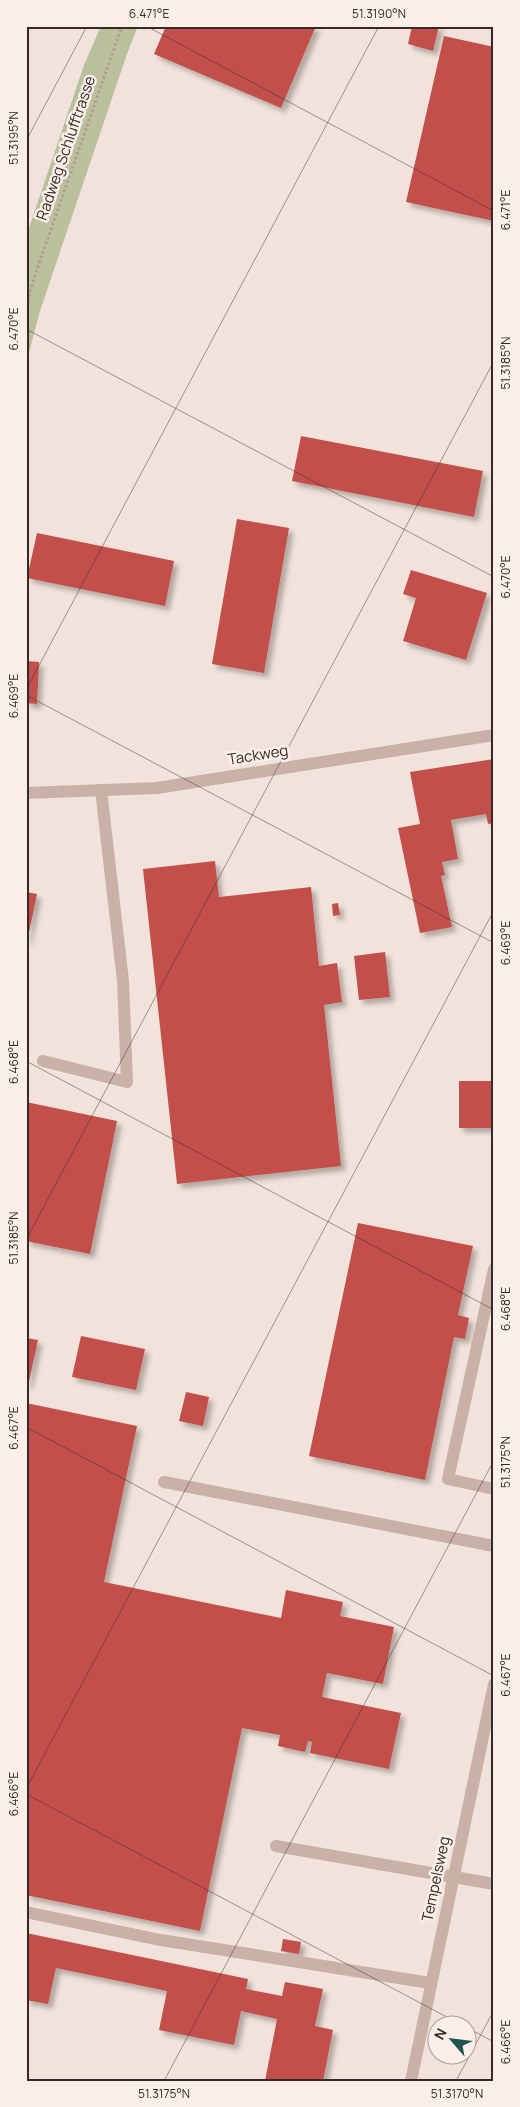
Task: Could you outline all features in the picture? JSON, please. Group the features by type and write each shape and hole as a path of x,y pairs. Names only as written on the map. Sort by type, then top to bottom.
{"street":[{"name":"Tackweg","path":"26,793 157,788 494,735"},
{"path":"43,1061 127,1082 123,981 101,790"},
{"path":"494,1269 448,1479 494,1489"},
{"path":"164,1482 494,1546"},
{"name":"Tempelsweg","path":"411,2081 452,1877 490,1721 494,1684"},
{"path":"276,1846 494,1884"},
{"path":"26,1912 161,1940 430,1983"}],"path":[{"name":"Radweg Schlufftrasse","path":"26,306 36,272 122,26"}],"green space":[{"path":"101,26 138,26 40,311 26,364 26,237 84,65"}],"building":[{"path":"166,26 316,26 281,108 154,54"},
{"path":"412,26 439,26 433,51 408,44"},
{"path":"444,36 494,47 494,221 406,202"},
{"path":"301,436 483,471 474,517 292,481"},
{"path":"237,519 289,528 264,673 212,664"},
{"path":"37,533 174,561 165,606 27,578"},
{"path":"411,570 487,593 466,660 403,641 416,598 403,594"},
{"path":"26,661 39,662 37,704 26,703"},
{"path":"494,759 494,823 488,824 486,814 451,820 458,859 442,862 445,875 441,876 452,927 420,933 398,828 420,824 410,772"},
{"path":"215,861 219,897 311,887 319,966 337,963 342,1002 324,1005 341,1166 177,1184 143,869"},
{"path":"26,892 37,894 27,942 26,942"},
{"path":"338,903 340,915 333,916 332,904"},
{"path":"385,952 390,997 359,1000 354,956"},
{"path":"459,1081 494,1081 494,1128 459,1128"},
{"path":"26,1102 117,1121 90,1254 26,1241"},
{"path":"358,1223 473,1246 458,1315 469,1318 465,1339 454,1337 425,1480 309,1456"},
{"path":"81,1336 145,1349 136,1390 72,1377"},
{"path":"26,1338 38,1340 28,1386 26,1386"},
{"path":"186,1392 209,1397 203,1426 179,1421"},
{"path":"26,1403 137,1426 104,1582 281,1618 286,1590 343,1602 340,1616 394,1627 383,1684 327,1673 322,1697 401,1713 389,1769 310,1753 312,1742 308,1741 305,1752 278,1746 280,1735 242,1728 200,1931 26,1895"},
{"path":"26,1933 248,1979 246,1989 282,1996 285,1982 323,1989 315,2026 333,2030 323,2081 265,2081 277,2019 241,2011 234,2045 159,2030 167,1991 56,1968 48,2004 26,2000"},
{"path":"283,1939 301,1942 299,1954 281,1951"}]}
